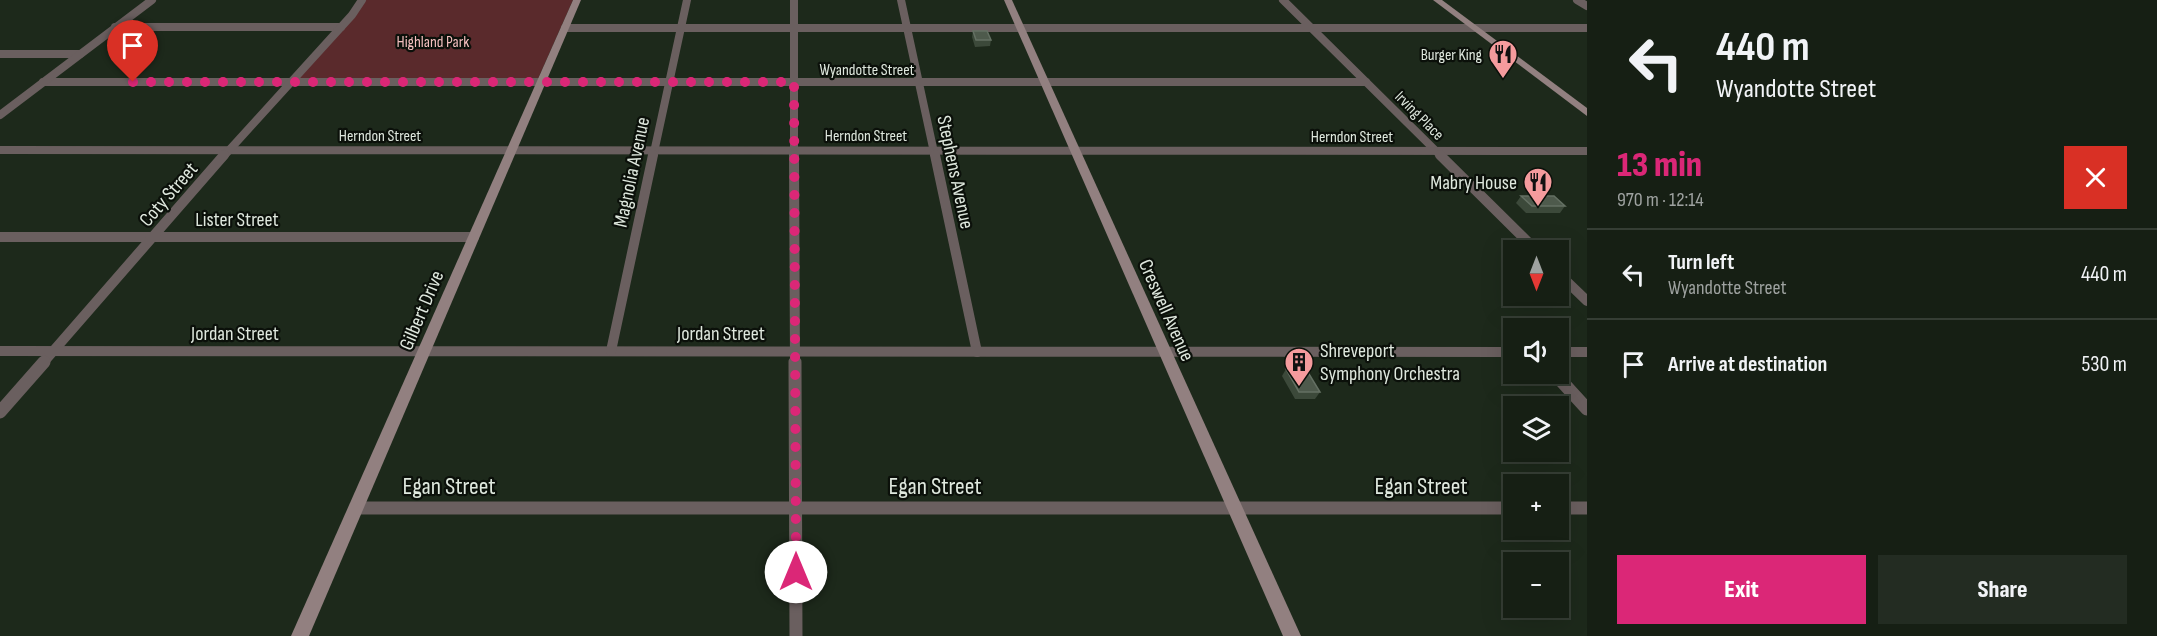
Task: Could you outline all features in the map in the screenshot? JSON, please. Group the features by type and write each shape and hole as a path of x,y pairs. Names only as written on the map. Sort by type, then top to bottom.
{"street":[{"path":"0,115 152,0"},
{"name":"Coty Street","path":"0,412 341,27 362,0"},
{"name":"Gilbert Drive","path":"300,636 577,0"},
{"name":"Magnolia Avenue","path":"611,351 687,0"},
{"path":"794,0 796,636"},
{"name":"Stephens Avenue","path":"901,0 976,352"},
{"name":"Creswell Avenue","path":"1008,0 1292,636"},
{"name":"Irving Place","path":"1283,0 1526,240"},
{"path":"1437,0 1587,113"},
{"path":"1577,0 1587,6"},
{"path":"116,27 341,27"},
{"path":"565,28 1587,28"},
{"path":"0,54 80,54"},
{"name":"Wyandotte Street","path":"43,82 1366,82"},
{"name":"Herndon Street","path":"0,150 1587,151"},
{"name":"Lister Street","path":"0,237 474,237"},
{"path":"1569,284 1587,301"},
{"name":"Jordan Street","path":"0,351 1503,352"},
{"path":"1569,352 1587,352"},
{"path":"1564,384 1587,409"},
{"name":"Egan Street","path":"356,508 1503,508"},
{"path":"1569,508 1587,508"}],"green space":[{"name":"Highland Park","path":"366,0 573,0 537,81 293,81"}],"building":[{"path":"973,31 987,31 991,40 976,40"},
{"path":"1521,196 1554,196 1565,206 1532,206"},
{"path":"1286,369 1306,369 1320,392 1299,392"}],"place":[{"name":"Burger King","path":"1503,80"},
{"name":"Mabry House","path":"1538,208"},
{"name":"Shreveport Symphony Orchestra","path":"1299,388"}],"route":[{"path":"133,82 794,82 796,572"}]}
